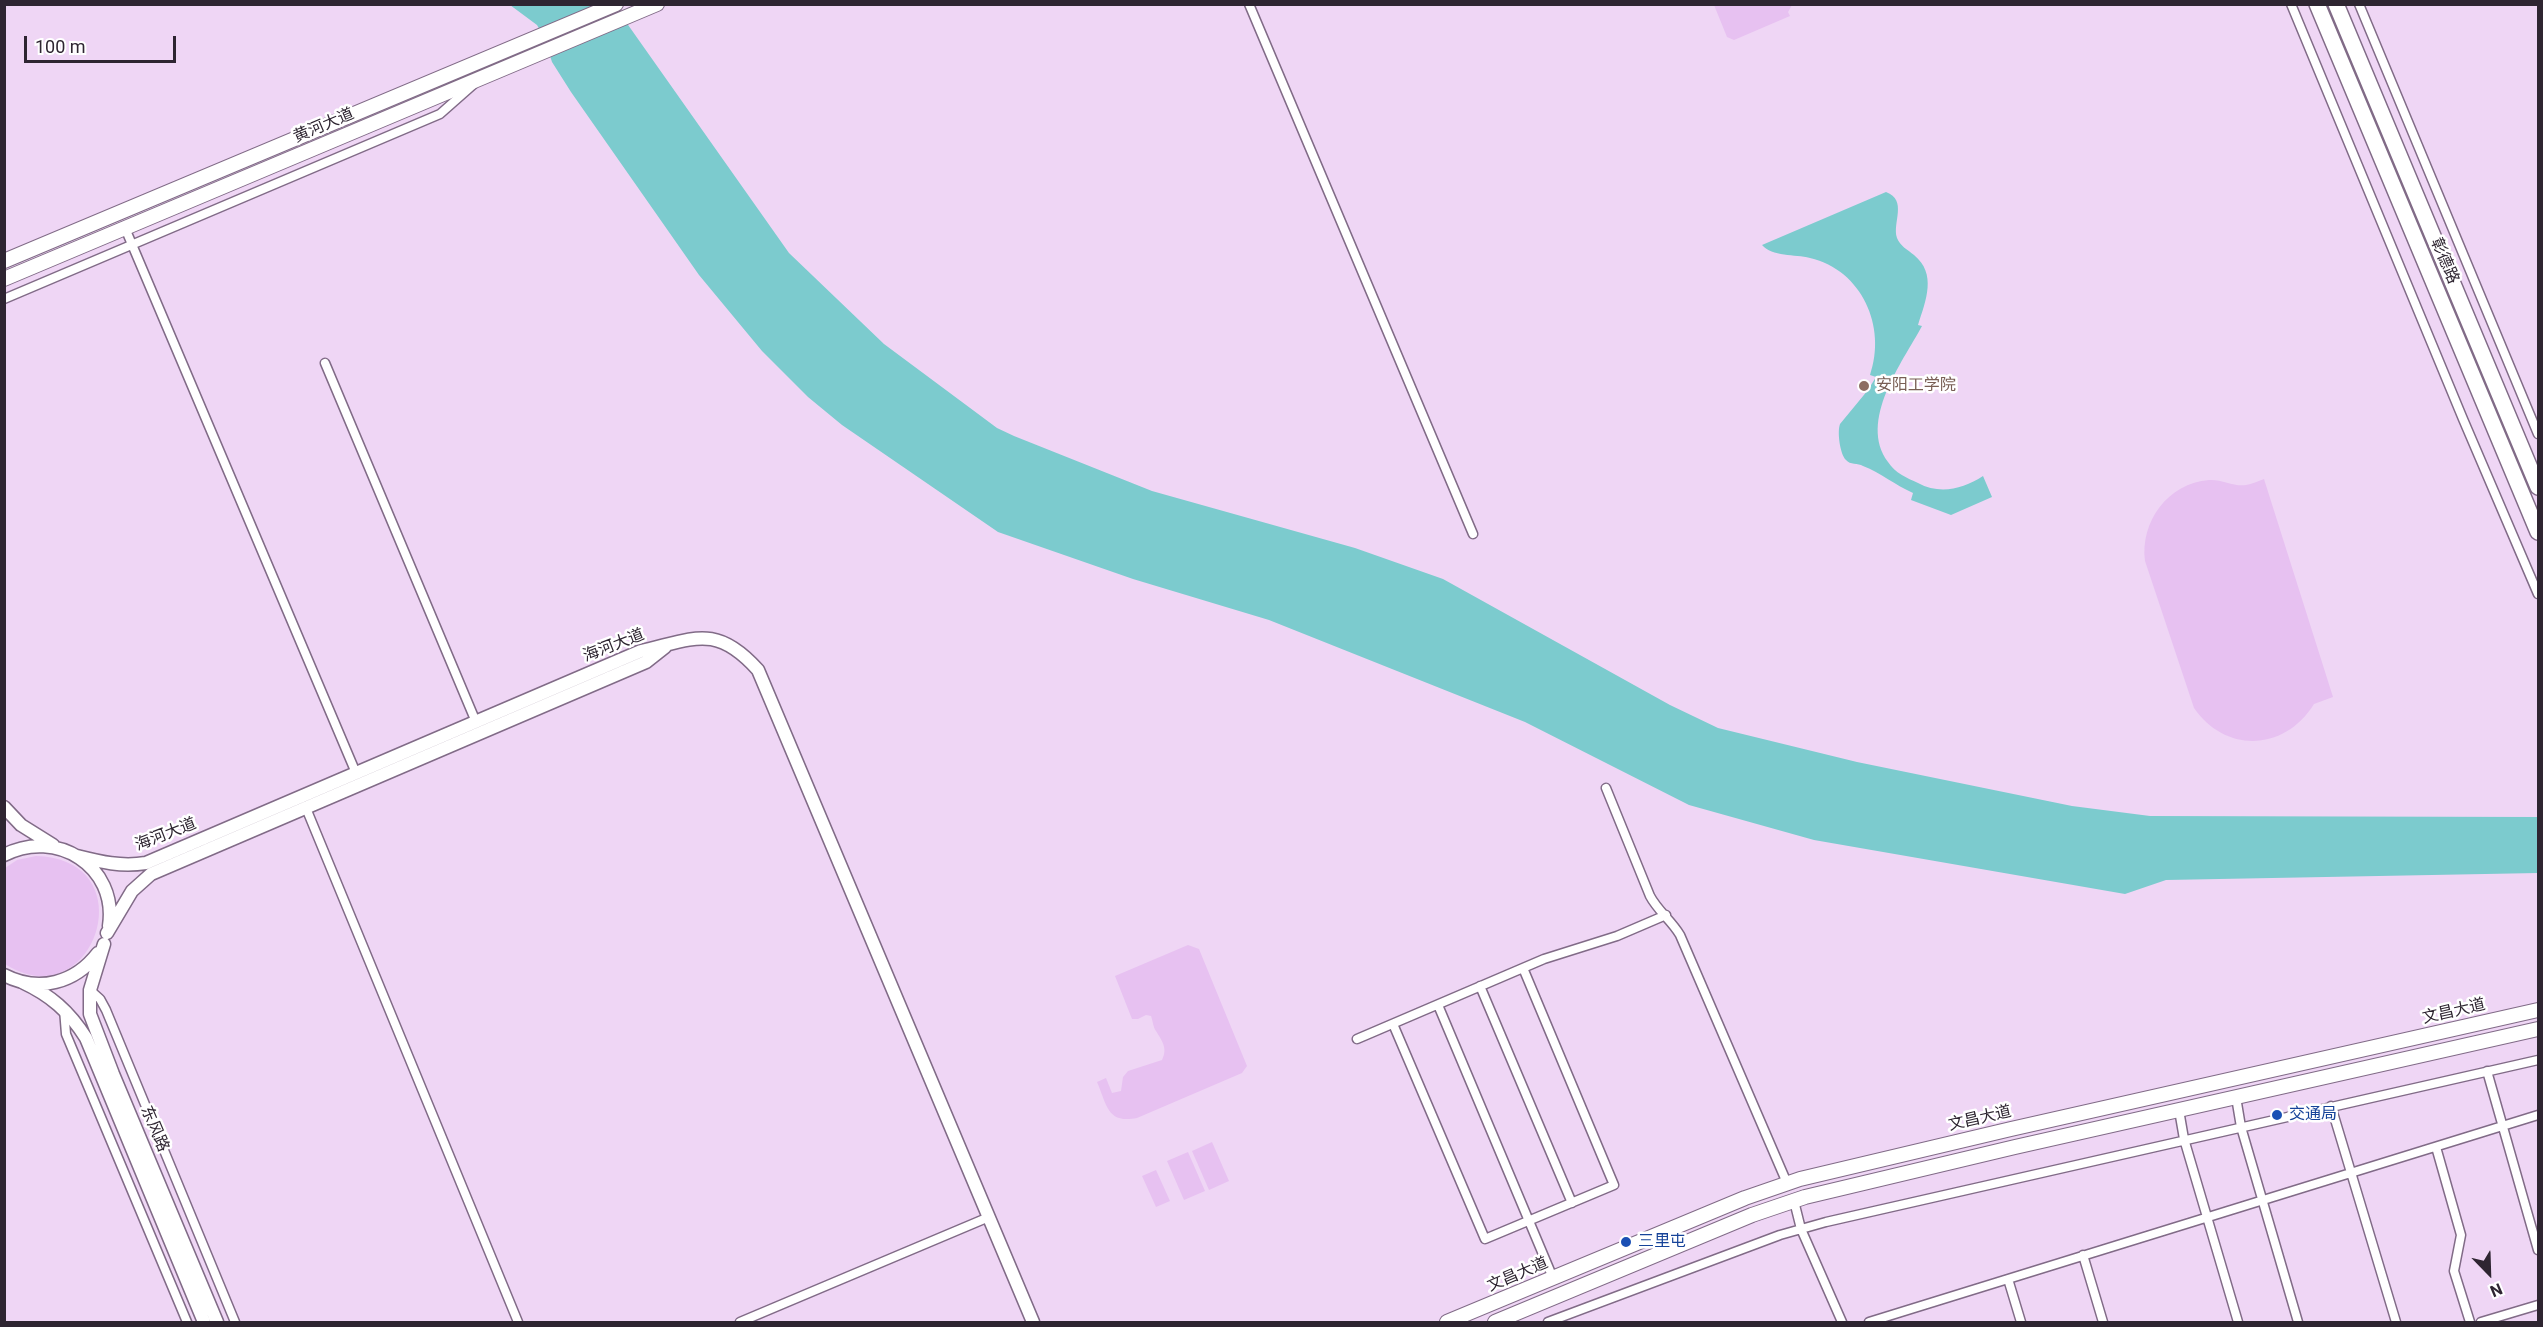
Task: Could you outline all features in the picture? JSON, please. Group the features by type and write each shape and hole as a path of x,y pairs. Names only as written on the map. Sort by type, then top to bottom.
{"highway":[{"name":"彰德路","path":"2317,4 2538,531"},
{"name":"彰德路","path":"2336,4 2538,487"}],"main road":[{"name":"黄河大道","path":"4,261 616,4"},
{"name":"黄河大道","path":"4,279 657,4"},
{"name":"文昌大道","path":"1447,1323 1745,1198 1787,1183 2011,1129 2538,1010"},
{"path":"1495,1323 1741,1220 1794,1201 2179,1110 2538,1029"}],"street":[{"path":"1249,4 1473,534"},
{"path":"2291,4 2538,594"},
{"path":"2359,4 2538,434"},
{"path":"4,299 440,114 479,80"},
{"path":"125,228 356,773"},
{"path":"325,363 476,722"},
{"path":"668,644 689,638 719,641 746,657 758,670 1034,1323"},
{"name":"海河大道","path":"77,856 110,865 128,866 146,863 641,651 668,644"},
{"name":"海河大道","path":"105,938 116,915 132,891 151,874 646,662 668,644"},
{"path":"1606,788 1650,896 1656,907 1672,920 1680,935 1787,1183"},
{"path":"4,807 21,825 56,847 77,856 94,871 105,890 110,912 105,938 92,962 75,975 44,985 22,982 4,975"},
{"path":"306,808 519,1323"},
{"path":"4,855 34,846 56,847"},
{"path":"1357,1039 1544,959 1617,936 1666,915"},
{"name":"东风路","path":"105,938 90,990 90,1014 96,1034 217,1323"},
{"path":"1394,1024 1485,1239 1614,1185 1522,968"},
{"name":"东风路","path":"22,982 46,994 64,1008 86,1038 204,1323"},
{"path":"1480,987 1572,1203"},
{"path":"90,990 100,999 106,1010 235,1323"},
{"path":"1438,1005 1553,1278"},
{"path":"64,1008 66,1034 187,1323"},
{"path":"1548,1323 1801,1229 2184,1139 2538,1060"},
{"path":"2487,1071 2538,1250"},
{"path":"2236,1097 2241,1127 2298,1323"},
{"path":"2331,1106 2396,1323"},
{"path":"2179,1110 2184,1139 2238,1323"},
{"path":"1869,1323 2538,1115"},
{"path":"2436,1147 2461,1235 2454,1271 2470,1323"},
{"path":"1794,1201 1801,1229 1842,1323"},
{"path":"740,1323 988,1217"},
{"path":"2083,1256 2103,1323"},
{"path":"2008,1279 2021,1323"},
{"path":"2488,1322 2538,1305"}],"shaded area":[{"path":"510,5 614,5 789,253 884,344 997,428 1014,436 1152,491 1355,548 1443,579 1670,705 1718,728 1857,762 2072,806 2150,816 2538,817 2538,873 2166,880 2125,894 1814,840 1689,805 1525,722 1269,620 1133,579 998,532 842,425 808,397 762,351 699,275 571,92 552,62 544,37 537,25"},
{"path":"1714,5 1792,5 1788,12 1790,16 1734,40 1727,37"},
{"path":"1886,192 1893,196 1898,206 1896,232 1898,241 1921,262 1928,288 1918,325 1922,326 1886,392 1880,411 1878,429 1880,446 1894,469 1926,487 1951,489 1983,476 1992,497 1951,515 1911,500 1913,493 1870,469 1846,460 1840,443 1840,424 1876,377 1870,375 1875,338 1866,303 1844,275 1828,265 1810,258 1772,252 1762,245"},
{"path":"2264,479 2333,697 2314,704 2302,720 2288,731 2272,738 2255,741 2238,739 2222,733 2207,723 2194,708 2145,561 2145,546 2152,519 2169,497 2181,488 2209,480 2241,485"},
{"path":"36,856 70,864 91,882 99,907 96,932 83,956 63,972 36,976 5,964 5,868 17,860"},
{"path":"1188,945 1199,949 1247,1066 1242,1073 1137,1118 1120,1118 1114,1115 1106,1105 1097,1082 1106,1078 1112,1093 1121,1091 1123,1077 1128,1071 1162,1060 1164,1045 1154,1028 1151,1016 1132,1019 1115,976"},
{"path":"1212,1142 1229,1181 1209,1190 1192,1151"},
{"path":"1188,1152 1205,1191 1184,1200 1167,1161"},
{"path":"1156,1170 1170,1201 1156,1207 1142,1176"}],"place":[{"name":"安阳工学院","path":"1864,386"},
{"name":"交通局","path":"2277,1115"},
{"name":"三里屯","path":"1626,1242"}]}
